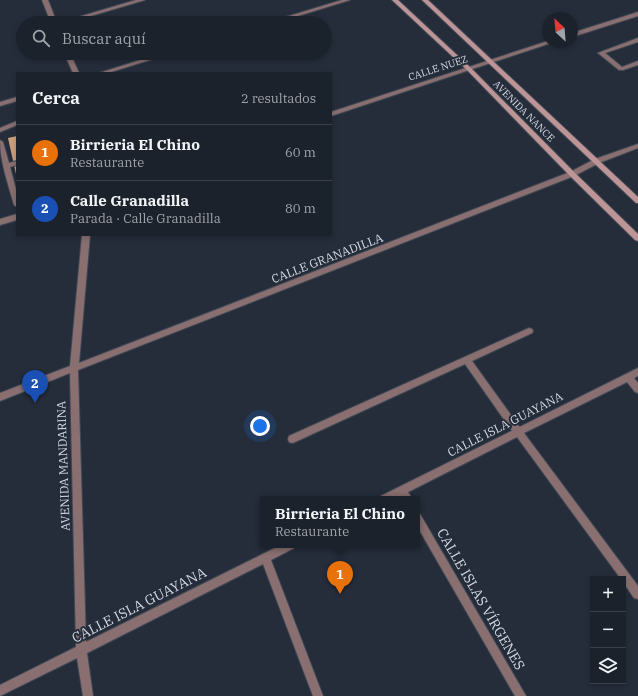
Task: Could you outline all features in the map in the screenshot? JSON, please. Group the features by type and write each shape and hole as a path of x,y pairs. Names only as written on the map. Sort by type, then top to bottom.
{"street":[{"path":"86,16 142,0"},
{"path":"293,16 346,0"},
{"name":"AVENIDA NANCE","path":"395,0 469,69 572,174 638,238"},
{"name":"AVENIDA NANCE","path":"425,0 638,201"},
{"path":"47,1 52,16"},
{"path":"578,33 638,15"},
{"path":"638,40 601,53 621,69 638,63"},
{"name":"CALLE NUEZ","path":"332,114 542,45"},
{"path":"70,60 76,72"},
{"path":"105,72 146,60"},
{"path":"0,104 16,99"},
{"path":"0,130 16,123"},
{"path":"0,142 16,201"},
{"name":"CALLE GRANADILLA","path":"0,397 572,174 597,162 638,146"},
{"path":"6,166 16,163"},
{"path":"0,222 16,217"},
{"name":"AVENIDA MANDARINA","path":"86,236 74,369 81,650 88,696"},
{"path":"292,439 529,331"},
{"path":"466,359 638,594"},
{"name":"CALLE ISLA GUAYANA","path":"390,496 638,372"},
{"path":"628,377 638,389"},
{"path":"402,490 405,496"},
{"name":"CALLE ISLAS VÍRGENES","path":"420,522 521,696"},
{"name":"CALLE ISLA GUAYANA","path":"0,691 285,548"},
{"path":"264,558 318,696"}],"building":[{"path":"16,136 16,174 8,138"}],"place":[{"name":"Calle Granadilla","path":"35,403"},
{"name":"Birrieria El Chino","path":"340,594"}]}
